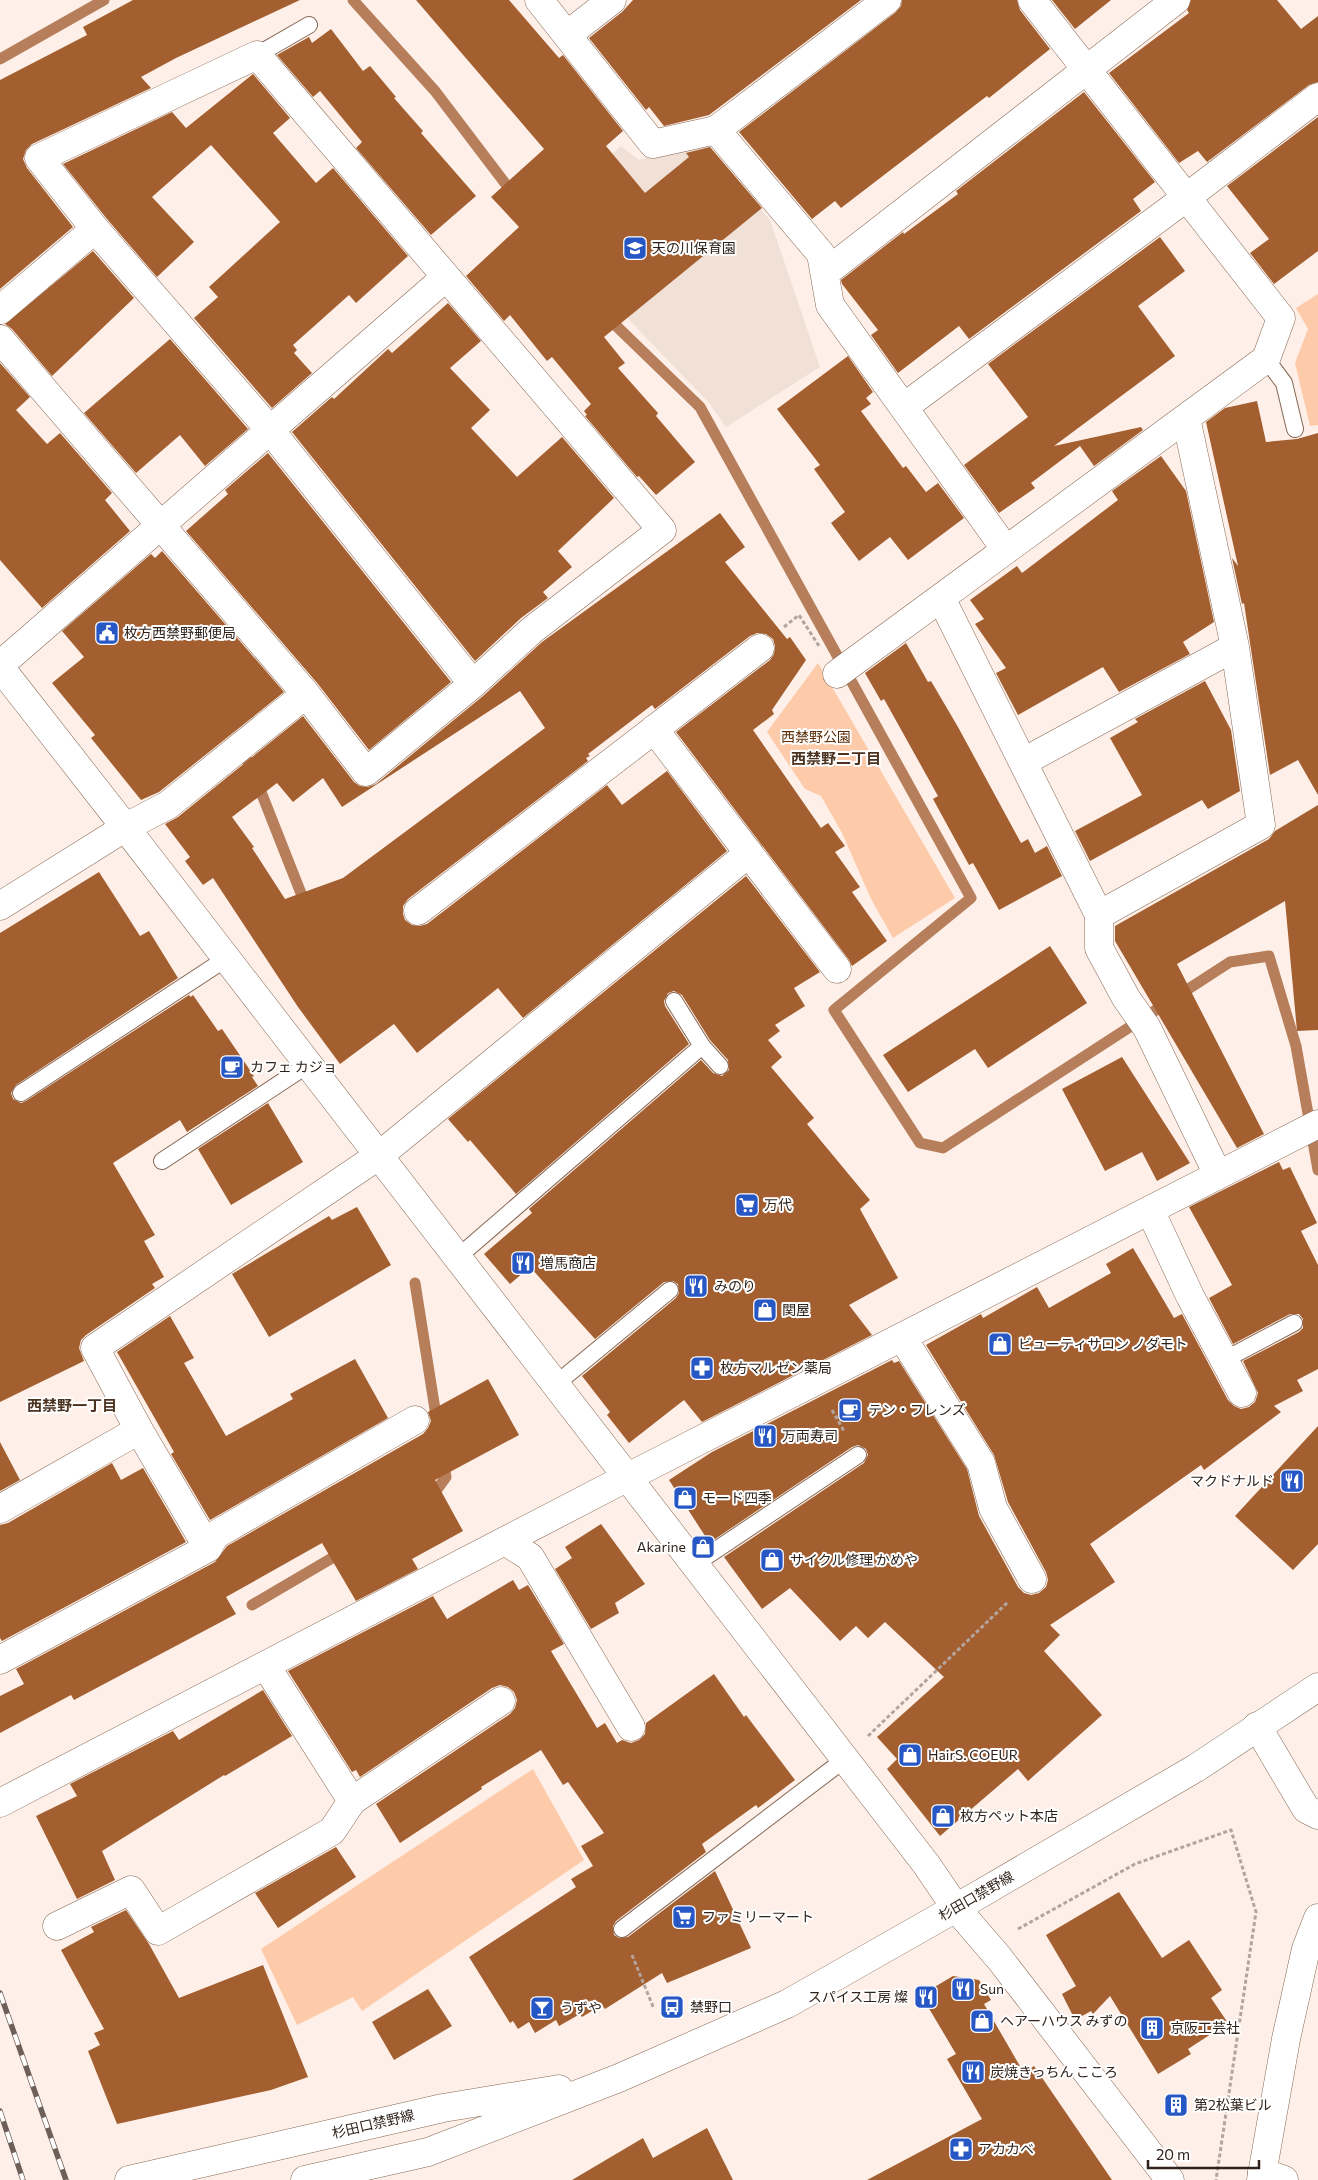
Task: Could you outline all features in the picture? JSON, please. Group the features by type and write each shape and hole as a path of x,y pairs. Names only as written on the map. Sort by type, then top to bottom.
{"street":[{"path":"539,0 653,144 716,130 887,0"},
{"path":"567,35 612,0"},
{"path":"844,669 1266,360 1281,318 1032,0"},
{"path":"825,273 1176,0"},
{"path":"0,339 306,694 366,772 473,684 532,630 662,530 257,55 39,158 95,229 270,430 473,684"},
{"path":"904,407 1187,198 1318,97"},
{"path":"716,130 822,254 830,304 1006,550"},
{"path":"0,310 95,229"},
{"path":"446,277 0,666 381,1154 458,1257 926,1864 956,1908 999,1958 1170,2180"},
{"path":"1099,915 1260,825 1235,647 1186,418"},
{"path":"940,598 1099,915 1099,948 1126,998 1147,1028 1218,1174"},
{"path":"1023,762 1235,647"},
{"path":"418,911 760,648"},
{"path":"0,906 126,827 168,805 306,694"},
{"path":"654,730 837,969"},
{"path":"208,1548 139,1430 95,1348 381,1154 750,853"},
{"path":"0,1803 1318,1124"},
{"path":"1150,1210 1190,1296 1242,1393"},
{"path":"902,1337 981,1463 993,1508 1032,1579"},
{"path":"0,1660 208,1548 215,1535 415,1420"},
{"path":"0,1509 139,1430"},
{"path":"506,1542 530,1557 631,1727"},
{"path":"266,1666 352,1801"},
{"name":"杉田口禁野線","path":"305,2180 428,2152 619,2078 787,2004 1196,1768 1318,1687"},
{"path":"57,1926 131,1890 158,1931 332,1831 352,1801 501,1701"},
{"path":"1257,1726 1306,1809 1318,1815"},
{"path":"1269,2177 1286,2039 1304,1958 1318,1918"},
{"name":"杉田口禁野線","path":"130,2180 443,2108 619,2078"}],"lane":[{"path":"257,55 309,25"},
{"path":"1266,360 1284,383 1296,429"},
{"path":"21,1093 227,958"},
{"path":"674,1001 702,1046 720,1066"},
{"path":"458,1257 702,1046"},
{"path":"162,1161 309,1064"},
{"path":"556,1384 670,1290"},
{"path":"1224,1360 1294,1323"},
{"path":"695,1564 858,1455"},
{"path":"622,1929 845,1759"}],"path":[{"path":"760,648 799,615 844,669"},
{"path":"816,1381 858,1455"},
{"path":"845,1759 1032,1579"},
{"path":"1010,1933 1135,1864 1231,1830 1256,1912 1216,2180"},
{"path":"622,1929 654,2009"}],"shaded area":[{"path":"703,143 770,220 820,367 726,427 709,403 610,300 552,206 621,146 639,160"}],"green space":[{"path":"1318,294 1318,425 1310,426 1295,363 1308,329 1296,308"},
{"name":"西禁野公園","path":"818,663 955,898 893,938 871,899 842,833 821,796 805,789 767,732"},
{"path":"533,1769 584,1860 362,2011 353,1997 297,2025 261,1949"}],"building":[{"path":"133,0 300,0 176,58 141,77 151,88 32,144 26,150 23,159 27,168 73,227 0,289 0,80 87,35 83,27"},
{"path":"416,0 509,0 559,58 563,55 623,131 606,146 645,193 689,157 686,153 710,147 762,208 604,337 625,363 618,368 658,413 656,416 695,462 656,495 639,476 637,477 585,416 587,415 584,411 591,404 552,357 547,361 510,315 504,321 466,276 519,227 491,197 544,149"},
{"path":"633,0 861,0 709,115 664,126 649,107 646,110 589,38 622,12"},
{"path":"902,0 1017,0 1020,10 1050,49 989,98 987,96 841,208 835,201 812,219 739,132 896,12 901,6"},
{"path":"1052,0 1111,0 1075,29"},
{"path":"1191,0 1277,0 1301,29 1318,16 1318,82 1309,85 1207,162 1198,151 1179,163 1109,73 1189,13 1187,10"},
{"path":"331,29 363,71 370,66 396,97 394,98 423,131 421,133 476,196 431,235 356,148 362,142 320,91 313,97 277,55 309,37 312,43"},
{"path":"253,74 290,118 273,133 316,183 333,168 408,256 356,303 349,295 293,345 297,350 294,353 312,373 272,408 194,318 218,297 209,287 280,222 211,145 152,197 194,242 157,277 63,164 172,112 186,128"},
{"path":"1084,92 1155,182 1133,199 1141,211 969,339 959,326 898,373 871,335 878,330 842,284 841,280 903,232 904,234 958,194 956,191"},
{"path":"1318,117 1318,251 1274,284 1250,253 1269,239 1227,186"},
{"path":"1160,237 1185,271 1138,306 1175,356 1054,446 1141,427 1143,430 1094,466 1080,446 1031,483 1035,488 999,513 964,465 1028,417 988,364"},
{"path":"93,251 134,298 52,376 12,329 5,324"},
{"path":"448,303 481,341 450,368 490,410 471,428 517,477 562,437 614,498 558,551 572,567 543,592 548,598 521,618 475,661 292,432 332,397 334,399 388,349 392,353"},
{"path":"170,339 248,429 205,466 180,435 136,473 84,413"},
{"path":"848,356 873,392 866,398 871,404 861,411 903,468 906,466 926,492 938,483 964,518 908,560 890,537 859,561 831,523 845,512 814,469 820,465 777,409"},
{"path":"0,363 30,397 16,410 47,444 60,433 112,493 105,500 130,531 42,608 0,560"},
{"path":"1257,401 1266,442 1297,439 1318,433 1318,795 1298,760 1270,775 1244,603 1242,604 1232,558 1238,566 1206,422 1225,408"},
{"path":"268,453 451,682 369,750 318,684 186,531 228,494 225,490"},
{"path":"1161,456 1186,491 1214,622 1183,642 1190,654 1119,692 1103,667 1018,715 996,673 1006,668 975,624 984,619 970,600 1017,566 1022,573 1118,500 1112,491"},
{"path":"720,513 745,547 725,562 787,639 790,637 806,660 772,710 774,714 753,730 821,828 828,823 845,846 835,852 860,887 852,892 887,941 852,966 676,732 770,660 774,654 775,646 773,639 766,634 757,633 750,636 655,709 652,705 588,754 590,756 586,758 588,761 408,899 403,906 403,914 405,920 412,925 420,926 427,924 607,785 622,805 667,771 727,851 523,1018 498,988 417,1053 394,1024 340,1064 298,1007 213,878 203,885 185,861 190,857 165,824 178,817 303,716 354,782 360,786 368,787 376,784 483,696 542,642","holes":["520,691 545,728 343,878 285,899 252,848 254,847 232,817 277,783 293,802 323,778 342,807"]},
{"path":"162,551 284,692 159,792 141,800 91,738 95,735 52,683 84,657 62,631 151,554 155,558"},
{"path":"906,643 928,682 931,681 958,727 1021,843 1028,839 1035,853 1047,846 1062,876 999,910 973,863 969,865 933,799 938,796 884,699 881,701 865,673"},
{"path":"1205,681 1231,730 1240,791 1208,809 1202,800 1090,861 1075,831 1142,795 1110,738 1138,722 1135,719"},
{"path":"1318,805 1318,1030 1297,1031 1285,901 1177,964 1264,1134 1237,1148 1115,941 1115,926 1269,839 1275,831"},
{"path":"99,872 140,936 149,931 178,978 16,1085 11,1093 13,1099 21,1103 26,1101 189,995 191,997 193,995 218,1031 222,1029 254,1076 252,1077 258,1086 187,1132 180,1120 113,1163 155,1235 144,1241 164,1277 152,1284 155,1288 81,1340 79,1348 84,1361 0,1402 0,933"},
{"path":"746,876 820,972 794,988 805,1006 775,1025 780,1031 768,1040 782,1057 771,1067 814,1118 807,1124 870,1200 860,1209 898,1278 849,1305 872,1335 702,1422 684,1400 629,1443 607,1415 610,1412 582,1376 676,1298 679,1293 678,1284 673,1281 664,1282 595,1339 530,1267 510,1284 484,1254 532,1213 529,1209 701,1060 713,1073 722,1076 729,1070 728,1060 710,1040 682,995 674,991 668,993 664,1001 665,1006 689,1044 516,1194 470,1140 468,1142 448,1119"},
{"path":"1050,946 1087,1003 988,1068 975,1049 908,1092 883,1055"},
{"path":"1122,1057 1190,1163 1157,1181 1142,1152 1105,1171 1062,1089"},
{"path":"268,1103 303,1162 231,1205 198,1149"},
{"path":"1279,1162 1283,1170 1290,1167 1317,1223 1301,1231 1318,1265 1318,1369 1297,1380 1303,1391 1274,1406 1281,1412 1204,1470 1201,1465 1090,1544 1115,1582 1050,1625 1060,1635 1044,1651 1102,1715 1028,1781 1018,1769 940,1836 887,1769 897,1759 877,1737 944,1677 885,1622 868,1638 856,1626 840,1641 790,1588 762,1609 724,1557 864,1463 868,1455 866,1449 858,1445 852,1447 712,1541 709,1538 707,1539 669,1480 712,1452 892,1360 894,1363 899,1361 967,1469 979,1516 1018,1587 1024,1593 1031,1595 1039,1593 1046,1587 1048,1580 1046,1572 1008,1502 994,1455 926,1345 981,1314 983,1318 1037,1287 1049,1308 1111,1273 1106,1264 1133,1248 1174,1318 1182,1314 1228,1400 1234,1406 1241,1409 1249,1407 1255,1402 1258,1393 1243,1361 1299,1332 1303,1328 1303,1319 1299,1314 1290,1314 1233,1344 1209,1298 1232,1285 1189,1207"},
{"path":"357,1207 391,1265 269,1337 232,1274 329,1216 332,1220"},
{"path":"170,1316 194,1358 184,1363 226,1436 293,1399 290,1394 355,1359 388,1418 210,1520 171,1454 174,1452 117,1352"},
{"path":"488,1379 519,1435 435,1480 463,1531 412,1559 418,1569 356,1601 322,1543 226,1597 236,1614 74,1700 71,1695 0,1733 0,1696 24,1684 16,1669 215,1562 227,1546 423,1434 431,1421 428,1412"},
{"name":"マクドナルド","path":"1318,1426 1318,1544 1293,1570 1235,1516"},
{"path":"0,1442 20,1480 0,1491"},
{"path":"112,1463 121,1480 143,1468 186,1542 2,1641 0,1638 0,1525 8,1523"},
{"path":"601,1524 645,1584 615,1603 619,1613 591,1629 555,1569 572,1558 565,1547"},
{"path":"513,1580 519,1590 528,1585 564,1644 551,1651 597,1728 605,1723 617,1743 622,1740 631,1743 639,1740 645,1734 646,1723 714,1674 744,1717 746,1715 795,1780 758,1808 756,1805 702,1844 706,1852 616,1921 613,1926 614,1935 619,1938 628,1937 715,1871 751,1948 667,1983 662,1973 605,2009 602,2005 582,2017 580,2014 559,2026 556,2020 535,2033 529,2022 518,2029 513,2021 510,2023 469,1957 576,1887 571,1879 593,1866 581,1846 604,1833 568,1782 563,1785 541,1750 481,1787 482,1789 400,1843 376,1804 510,1714 515,1708 517,1700 514,1692 508,1687 500,1685 492,1688 360,1777 356,1770 352,1772 288,1671 433,1596 447,1619"},
{"path":"263,1690 292,1736 224,1775 102,1851 115,1880 77,1899 36,1816 77,1796 70,1784 173,1731 179,1740"},
{"path":"336,1847 356,1877 278,1928 255,1893"},
{"path":"1119,1892 1162,1958 1189,1940 1222,1990 1211,1998 1228,2023 1188,2049 1191,2054 1158,2074 1110,1996 1093,2014 1091,2011 1075,2020 1062,1994 1076,1986 1046,1935"},
{"path":"126,1910 149,1944 179,1998 263,1965 308,2077 271,2090 117,2124 88,2051 100,2045 94,2033 104,2029 61,1950 94,1932 91,1927"},
{"path":"953,1976 979,1980 991,2000 984,2004 1024,2073 1034,2066 1112,2180 867,2180 982,2119 947,2059 956,2054 921,1995"},
{"path":"428,1989 452,2026 394,2060 372,2022"},
{"path":"707,2128 733,2180 572,2180 643,2138 653,2158"}],"waterway":[{"path":"0,59 104,0"},
{"path":"353,0 435,91 514,195"},
{"path":"607,317 700,407 971,898 834,1010 920,1143 943,1148 1230,962 1269,956 1296,1046 1318,1170"},
{"path":"237,747 250,764 306,906"},
{"path":"415,1283 437,1422"},
{"path":"430,1499 446,1477 443,1460"},
{"path":"252,1605 344,1551"}],"railway":[{"path":"0,1993 66,2180"},
{"path":"0,2111 23,2180"}],"place":[{"name":"天の川保育園","path":"635,248"},
{"name":"枚方西禁野郵便局","path":"107,633"},
{"name":"カフェ カジョ","path":"232,1067"},
{"name":"万代","path":"747,1205"},
{"name":"増馬商店","path":"523,1263"},
{"name":"みのり","path":"696,1286"},
{"name":"関屋","path":"765,1310"},
{"name":"ビューティサロン ノダモト","path":"1000,1344"},
{"name":"枚方マルゼン薬局","path":"702,1368"},
{"name":"テン・フレンズ","path":"850,1410"},
{"name":"万両寿司","path":"765,1436"},
{"name":"マクドナルド","path":"1292,1481"},
{"name":"モード四季","path":"685,1498"},
{"name":"Akarine","path":"703,1547"},
{"name":"サイクル修理 かめや","path":"772,1560"},
{"name":"HairS. COEUR","path":"910,1755"},
{"name":"枚方ペット本店","path":"943,1816"},
{"name":"ファミリーマート","path":"684,1917"},
{"name":"Sun","path":"963,1989"},
{"name":"スパイス工房 燦","path":"926,1997"},
{"name":"禁野口","path":"672,2007"},
{"name":"うずや","path":"542,2008"},
{"name":"ヘアーハウス みずの","path":"982,2021"},
{"name":"京阪工芸社","path":"1152,2028"},
{"name":"炭焼きっちん こころ","path":"973,2072"},
{"name":"第2松葉ビル","path":"1176,2105"},
{"name":"アカカベ","path":"961,2149"}],"district":[{"name":"西禁野二丁目","path":"836,759"},
{"name":"西禁野一丁目","path":"72,1406"}]}
